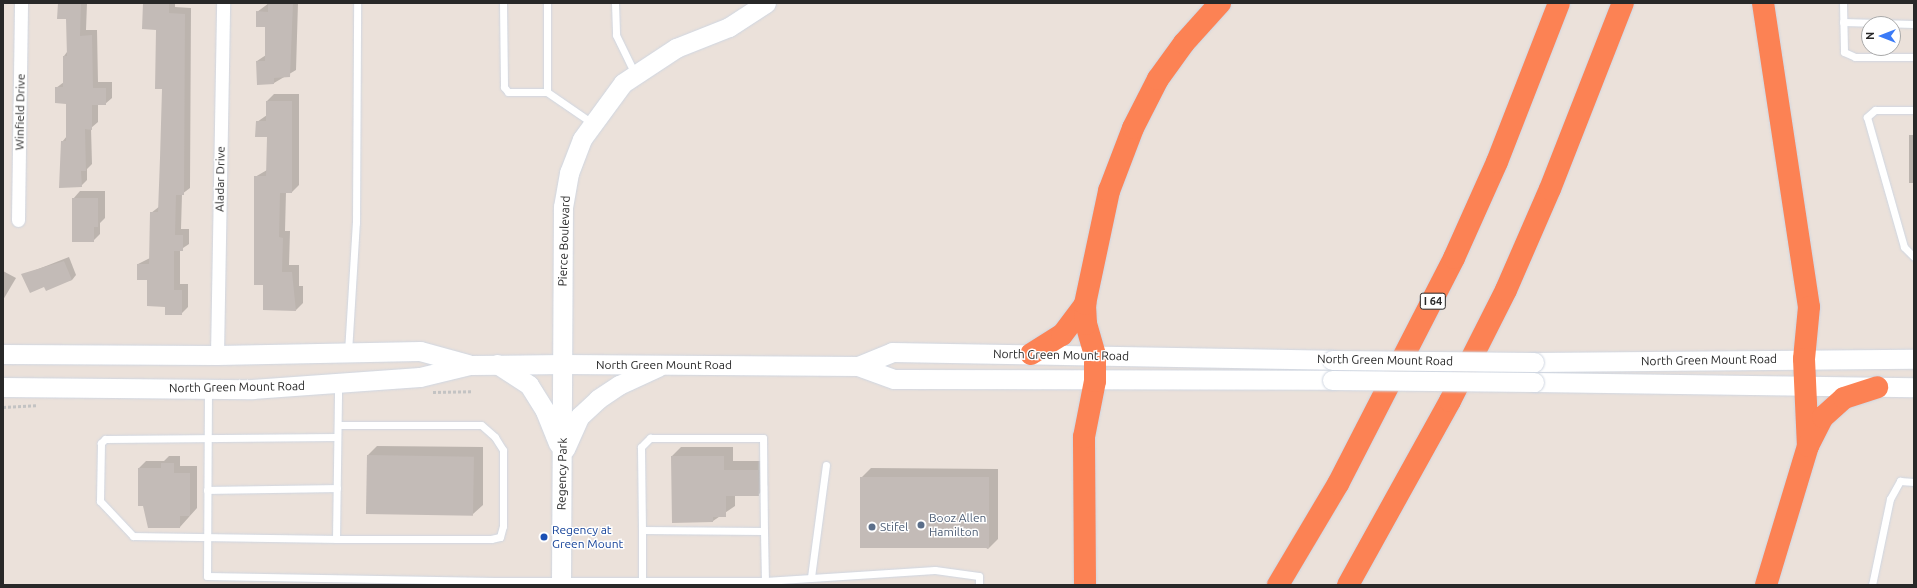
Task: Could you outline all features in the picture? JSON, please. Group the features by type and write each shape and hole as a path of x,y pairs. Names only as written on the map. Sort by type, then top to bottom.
{"highway":[{"path":"1085,585 1084,437 1095,381 1095,355 1086,324 1085,304 1109,191 1133,128 1158,79 1184,43 1220,3"},
{"name":"I 64","path":"1278,585 1341,477 1454,258 1497,162 1559,3"},
{"path":"1348,585 1435,429 1506,290 1550,189 1623,3"},
{"path":"1763,3 1804,259 1809,307 1804,359 1804,388 1808,446"},
{"path":"1031,354 1062,334 1085,304"},
{"path":"1766,585 1808,446 1823,417 1844,398 1877,387"}],"street":[{"name":"Winfield Drive","path":"18,220 21,3"},
{"name":"Aladar Drive","path":"217,356 223,3"},
{"name":"Pierce Boulevard","path":"563,364 563,207 568,173 592,123 623,83 635,74 676,48 749,17 766,3"},
{"name":"North Green Mount Road","path":"3,354 217,356 420,351 470,365"},
{"name":"North Green Mount Road","path":"858,366 892,352 1534,362 1914,359"},
{"path":"497,364 529,384 545,411 562,454"},
{"name":"North Green Mount Road","path":"3,386 208,388 420,377 470,365 563,364 858,366 894,379 1095,381 1332,380 1534,382 1804,388 1914,387"},
{"name":"Regency Park","path":"561,583 563,364"},
{"path":"562,454 580,416 598,399 619,384 665,365"}],"lane":[{"path":"348,352 356,223 357,3"},
{"path":"503,3 504,87 508,92 547,92 592,123"},
{"path":"546,3 547,92"},
{"path":"615,3 616,35 635,74"},
{"path":"1843,3 1844,52 1855,56 1914,57"},
{"path":"1844,22 1914,24"},
{"path":"1914,110 1875,110 1867,117 1904,247 1914,257"},
{"path":"336,539 338,382"},
{"path":"208,388 207,576 425,583 765,583 811,577 936,570 979,576 979,585"},
{"path":"337,437 105,439 101,443 100,501 133,536 207,539 491,539 500,537 503,503 503,450 496,437 481,425 338,425"},
{"path":"642,582 640,447 650,438 764,438 765,583"},
{"path":"811,577 826,465"},
{"path":"1872,585 1890,499 1900,481 1914,482"},
{"path":"207,490 337,488"},
{"path":"642,530 764,531"},
{"path":"264,577 264,585"}],"building":[{"path":"58,3 81,3 80,36 92,35 93,88 106,88 106,105 92,105 92,130 85,129 86,171 81,171 82,187 59,188 61,141 66,141 66,104 55,103 55,87 63,87 63,56 67,56 66,19 57,19"},
{"path":"143,3 169,3 169,13 185,14 184,195 176,195 175,235 183,235 183,251 174,251 174,290 182,290 182,315 165,315 165,307 147,306 147,280 137,280 137,264 149,264 150,212 158,212 162,89 155,89 156,30 142,29"},
{"path":"268,3 293,3 290,77 274,78 274,84 257,85 256,61 265,61 265,27 256,27 256,11 268,12"},
{"path":"266,101 292,101 292,193 280,193 279,237 283,238 282,272 292,272 296,311 263,310 263,285 254,285 254,176 266,176 267,137 255,137 256,121 266,121"},
{"path":"72,198 98,198 98,227 94,227 94,242 72,242"},
{"path":"64,261 72,280 46,291 44,287 30,293 21,274"},
{"path":"367,455 474,457 473,516 366,514"},
{"path":"671,456 724,456 724,470 758,470 759,496 726,496 726,517 713,517 713,522 672,523"},
{"path":"161,463 174,463 174,473 190,473 190,516 180,516 180,528 148,528 143,506 138,506 138,468 161,468"},
{"path":"860,477 989,477 989,548 860,548"}],"place":[{"name":"Booz Allen Hamilton","path":"921,525"},
{"name":"Stifel","path":"872,527"},
{"name":"Regency at Green Mount","path":"544,537"}]}
